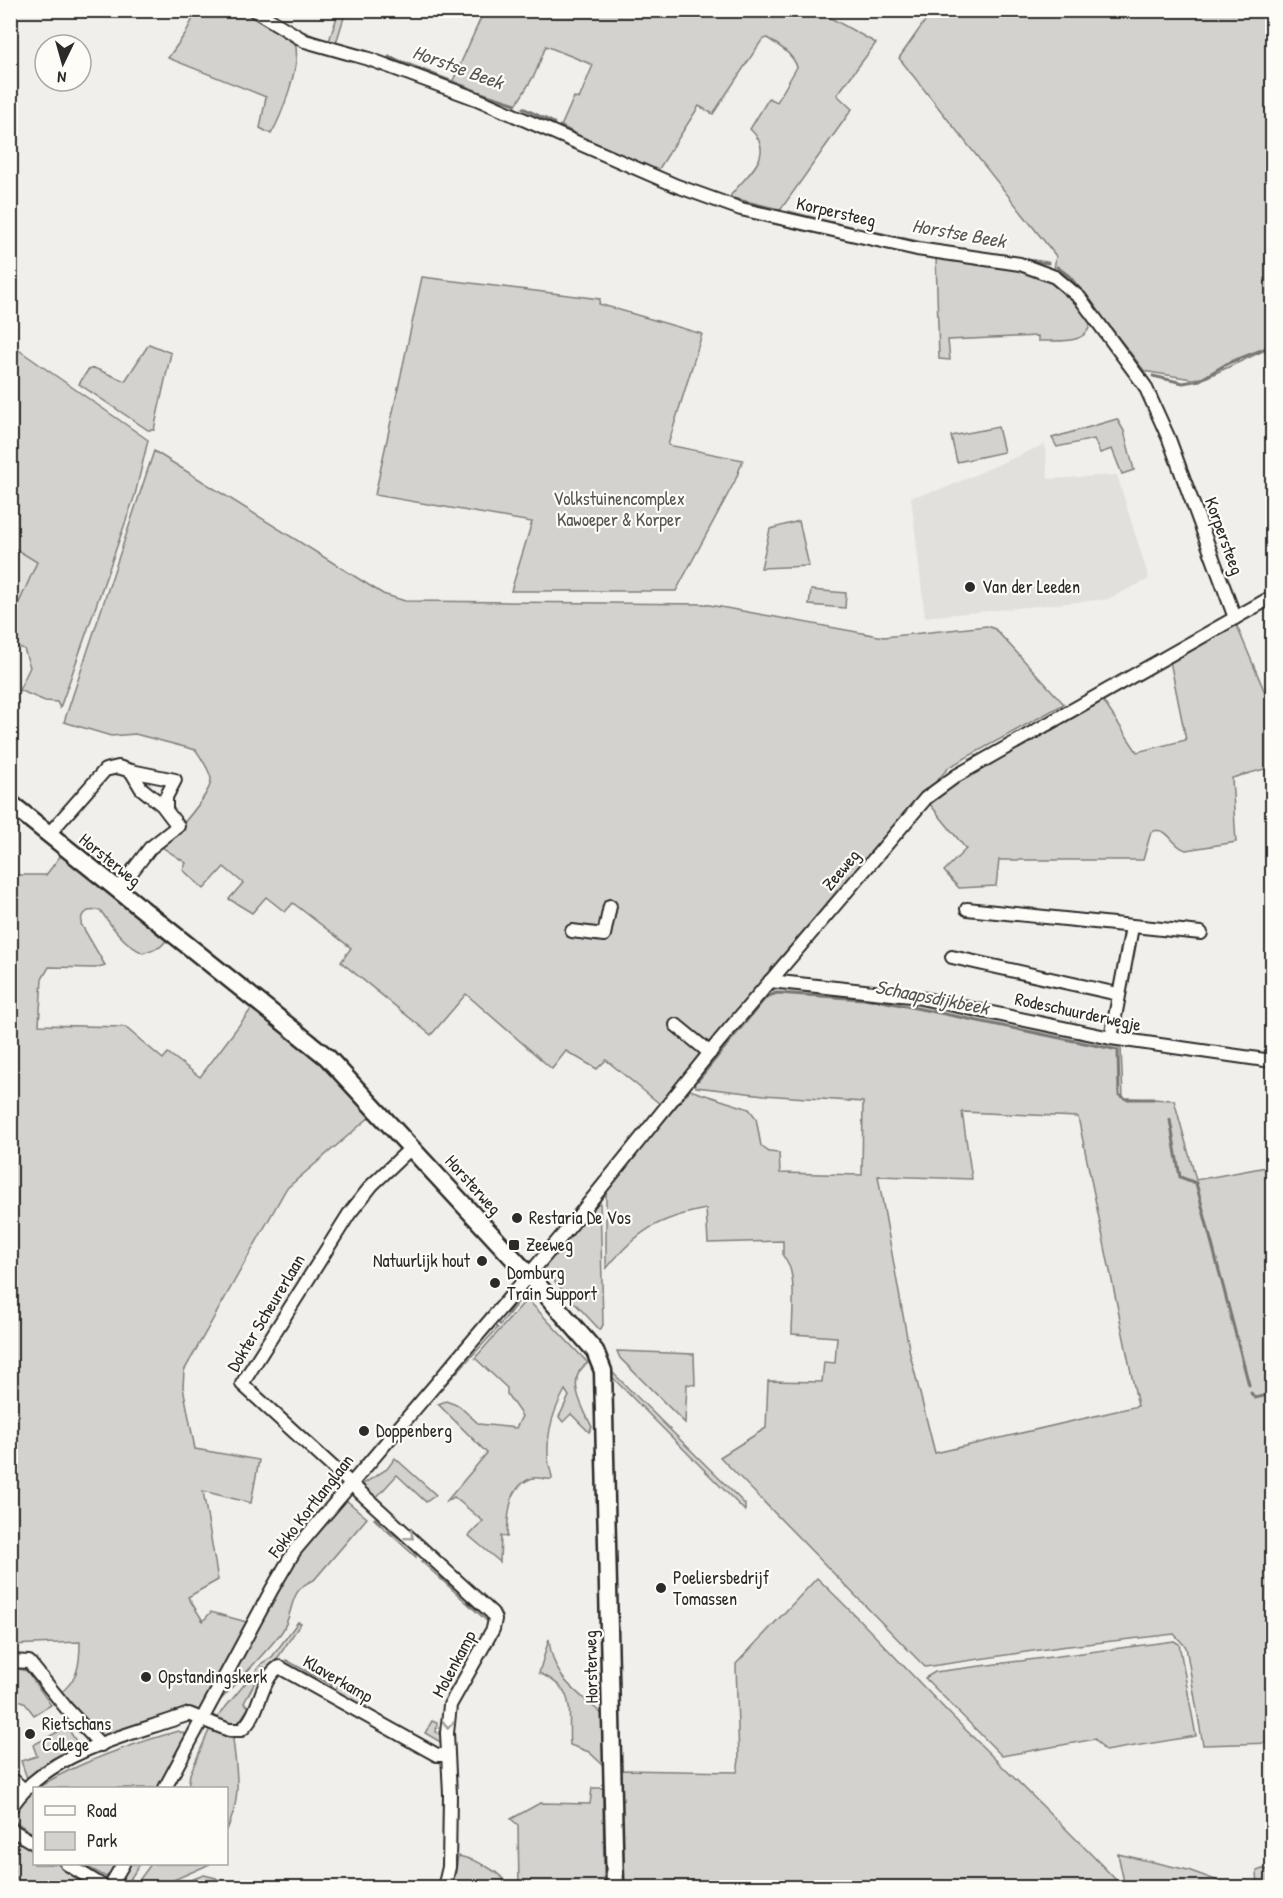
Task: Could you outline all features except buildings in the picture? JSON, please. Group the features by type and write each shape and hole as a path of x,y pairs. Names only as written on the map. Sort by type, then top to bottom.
{"main road":[{"name":"Horsterweg","path":"11,804 327,1057 528,1274 595,1351 603,1371 615,1887"}],"street":[{"name":"Korpersteeg","path":"254,10 305,41 369,59 477,99 677,186 741,208 917,249 1020,264 1055,277 1080,298 1145,386 1169,439 1235,618"},
{"name":"Zeeweg","path":"528,1274 572,1224 770,981 926,798 956,776 1272,597"},
{"path":"48,835 105,771 118,766 175,780 166,797 166,809"},
{"path":"117,891 150,848 178,826 166,809 141,788 131,771"},
{"path":"572,931 604,935 610,906"},
{"path":"967,909 1201,933"},
{"path":"1111,1038 1132,927"},
{"path":"952,957 1118,994"},
{"name":"Rodeschuurderwegje","path":"770,981 911,996 1111,1038 1272,1061"},
{"path":"676,1025 710,1053"},
{"name":"Dokter Scheurerlaan","path":"350,1484 244,1388 243,1380 349,1214 372,1185 412,1147"},
{"name":"Fokko Kortlanglaan","path":"166,1787 295,1550 528,1274"},
{"name":"Molenkamp","path":"350,1484 418,1544 492,1613 495,1619 493,1629 450,1705 449,1867 444,1887"},
{"path":"10,1661 28,1662 101,1745"},
{"name":"Klaverkamp","path":"204,1719 229,1730 241,1730 251,1718 275,1669 281,1667 437,1755 448,1755"},
{"path":"10,1809 24,1790 40,1775 68,1759 189,1714 204,1719"},
{"path":"10,1777 24,1790"},
{"path":"10,1828 33,1842"},
{"path":"70,1865 107,1887 122,1865"}],"shaded area":[{"path":"1045,444 1048,479 1117,475 1149,579 1108,599 925,617 911,497 943,489"},
{"path":"11,546 37,562 11,621"}],"green space":[{"path":"197,11 244,11 295,44 296,63 293,76 285,103 271,134 260,128 266,97 168,58 185,34"},
{"path":"339,11 346,11 335,46 328,44"},
{"path":"484,11 818,11 876,43 837,95 852,109 779,212 731,203 731,195 752,171 761,155 758,138 750,129 769,98 777,102 797,67 789,54 776,44 767,38 762,40 713,114 699,106 655,175 559,131 574,97 579,99 593,65 546,46 535,74 515,107 509,107 451,85"},
{"path":"932,11 1272,11 1272,347 1207,377 1192,379 1137,370 1078,290 1054,269 1056,256 899,58"},
{"path":"936,257 1026,269 1059,283 1091,321 1089,329 1078,338 1063,341 1038,341 1038,336 948,340 950,360 939,359"},
{"name":"Volkstuinencomplex Kawoeper & Korper","path":"422,277 600,299 599,304 702,334 668,445 743,460 735,481 676,591 511,591 532,522 375,495"},
{"path":"10,344 148,440 135,495 60,708 57,702 45,701 19,690 30,667 24,649 11,645 11,621 37,562 11,546"},
{"path":"149,344 171,353 154,430 148,430 79,384 88,370 94,368 125,381"},
{"path":"1117,419 1124,431 1134,470 1122,474 1112,449 1100,453 1094,439 1057,447 1052,438"},
{"path":"998,427 1004,452 957,462 951,436"},
{"path":"154,451 383,594 405,601 704,604 884,637 987,626 995,629 1064,704 949,767 810,925 660,1104 606,1060 597,1069 566,1051 552,1069 466,994 431,1035 341,962 351,948 293,903 285,912 266,897 252,913 229,899 243,883 224,867 204,889 183,870 186,863 162,847 191,814 210,786 209,772 196,750 135,734 111,736 64,722"},
{"path":"799,521 809,566 761,568 770,529"},
{"path":"811,590 846,593 845,608 809,605"},
{"path":"1236,624 1272,709 1272,767 1232,778 1236,842 1186,850 1162,831 1157,831 1151,832 1143,860 999,860 996,886 959,888 944,871 966,849 929,803 943,790 1102,699 1137,752 1186,740 1170,661"},
{"path":"12,814 16,817 15,875 46,875 61,855 166,941 160,947 143,953 124,940 100,910 88,911 82,916 81,924 105,965 95,968 49,967 42,979 39,1025 125,1027 163,1059 168,1053 200,1077 252,1008 320,1061 349,1088 349,1093 365,1112 372,1115 286,1189 184,1371 183,1387 195,1449 259,1460 251,1503 203,1491 218,1580 188,1597 203,1621 211,1612 250,1623 203,1709 106,1740 59,1694 70,1683 77,1671 80,1642 11,1645"},
{"path":"779,988 875,994 960,1010 1121,1047 1123,1098 1174,1100 1196,1180 1272,1166 1272,1743 1203,1745 1186,1647 1174,1634 1060,1647 925,1667 720,1457 766,1428 768,1381 822,1382 824,1362 835,1363 837,1337 792,1334 792,1281 788,1262 783,1256 783,1241 708,1243 706,1209 674,1217 650,1228 628,1245 606,1269 606,1189 687,1089 749,1109 756,1118 761,1146 769,1152 779,1153 780,1173 862,1175 863,1102 764,1095 696,1087 694,1080 763,995","holes":["962,1112 1078,1117 1138,1406 935,1453 910,1354 878,1176 972,1179"]},
{"path":"600,1196 603,1325 600,1330 541,1267"},
{"path":"523,1286 527,1291 500,1325 497,1322 502,1316 500,1313 502,1311 507,1314 514,1304 511,1301"},
{"path":"527,1299 588,1363 577,1376 576,1385 580,1403 592,1427 589,1432 571,1414 563,1422 559,1417 569,1396 565,1390 556,1408 549,1435 548,1455 552,1479 533,1478 519,1487 514,1494 509,1511 507,1537 501,1536 500,1562 469,1536 483,1521 454,1497 445,1503 487,1453 438,1404 446,1401 459,1406 479,1424 516,1428 522,1416 507,1394 507,1388 475,1358"},
{"path":"495,1326 498,1328 445,1385 443,1383"},
{"path":"617,1351 694,1354 695,1385 687,1384 685,1423 620,1358"},
{"path":"611,1371 745,1504 745,1511 611,1376"},
{"path":"395,1458 436,1495 426,1502 397,1475 374,1500 358,1487 387,1469"},
{"path":"346,1500 367,1518 314,1580 299,1589 281,1633 218,1703 278,1585 303,1550"},
{"path":"374,1519 381,1523 386,1522 390,1526 389,1531 416,1550 416,1557"},
{"path":"426,1559 445,1581 467,1596 468,1602 489,1618 488,1622 421,1561"},
{"path":"817,1578 1097,1860 1115,1879 1117,1887 625,1887 620,1770 737,1772 739,1760 736,1664"},
{"path":"298,1622 301,1623 269,1671 263,1667 244,1703 249,1707 235,1728 215,1720 262,1663 272,1657"},
{"path":"549,1639 551,1653 560,1674 574,1690 602,1714 603,1765 589,1752 570,1745 566,1694 552,1680 539,1673"},
{"path":"1174,1641 1179,1644 1196,1736 1105,1751 1095,1739 1002,1756 925,1678 935,1672"},
{"path":"286,1660 332,1685 328,1692 321,1689 310,1675 284,1664"},
{"path":"10,1667 27,1671 51,1705 34,1715 24,1702 11,1697"},
{"path":"341,1680 371,1697 363,1711 333,1694"},
{"path":"432,1721 437,1723 436,1732 442,1736 442,1743 425,1733"},
{"path":"67,1727 81,1749 28,1781 21,1761 37,1756 33,1745"},
{"path":"210,1728 233,1739 237,1796 228,1828 228,1787 188,1787 190,1774"},
{"path":"178,1731 187,1735 161,1787 40,1787 58,1776 111,1753"},
{"path":"592,1788 603,1788 604,1887 519,1887 518,1825 511,1819 540,1803 590,1804"},
{"path":"33,1792 33,1833 11,1819 19,1804"},
{"path":"10,1835 33,1848 33,1865 59,1865 99,1887 11,1886"},
{"path":"1118,1854 1188,1870 1229,1885 1258,1887 1125,1887"},
{"path":"458,1856 494,1871 508,1887 450,1888 455,1876"},
{"path":"84,1865 115,1865 108,1878"},
{"path":"130,1865 139,1865 125,1887 119,1883"},
{"path":"150,1865 208,1865 158,1887 134,1887"},
{"path":"1272,1870 1272,1887 1258,1887 1257,1871"},
{"path":"204,1875 216,1878 224,1887 171,1887"}],"waterway":[{"name":"Horstse Beek","path":"300,31 322,40"},
{"name":"Horstse Beek","path":"342,45 375,54"},
{"name":"Horstse Beek","path":"389,57 481,93 516,104"},
{"name":"Horstse Beek","path":"523,108 554,123"},
{"name":"Horstse Beek","path":"560,126 579,136"},
{"name":"Horstse Beek","path":"587,140 607,149"},
{"name":"Horstse Beek","path":"734,199 780,210"},
{"name":"Horstse Beek","path":"789,212 853,228"},
{"name":"Horstse Beek","path":"865,230 936,246 1048,263"},
{"name":"Horstse Beek","path":"1057,267 1069,276 1083,293"},
{"name":"Horstse Beek","path":"1107,324 1145,373"},
{"name":"Horstse Beek","path":"1153,376 1183,383 1200,380 1228,363 1272,346"},
{"name":"Schaapsdijkbeek","path":"698,1080 766,997 777,993 877,1000 1118,1050 1119,1095 1126,1099 1153,1099"},
{"name":"Schaapsdijkbeek","path":"646,1141 689,1090"},
{"name":"Schaapsdijkbeek","path":"1170,1120 1180,1177 1196,1183 1249,1385"},
{"name":"Schaapsdijkbeek","path":"1251,1393 1255,1398 1272,1394"}],"place":[{"name":"Van der Leeden","path":"970,587"},
{"name":"Restaria De Vos","path":"517,1218"},
{"name":"Zeeweg","path":"514,1245"},
{"name":"Natuurlijk hout","path":"482,1261"},
{"name":"Domburg Train Support","path":"495,1283"},
{"name":"Doppenberg","path":"364,1431"},
{"name":"Poeliersbedrijf Tomassen","path":"661,1588"},
{"name":"Opstandingskerk","path":"146,1677"},
{"name":"Rietschans College","path":"30,1734"}]}
